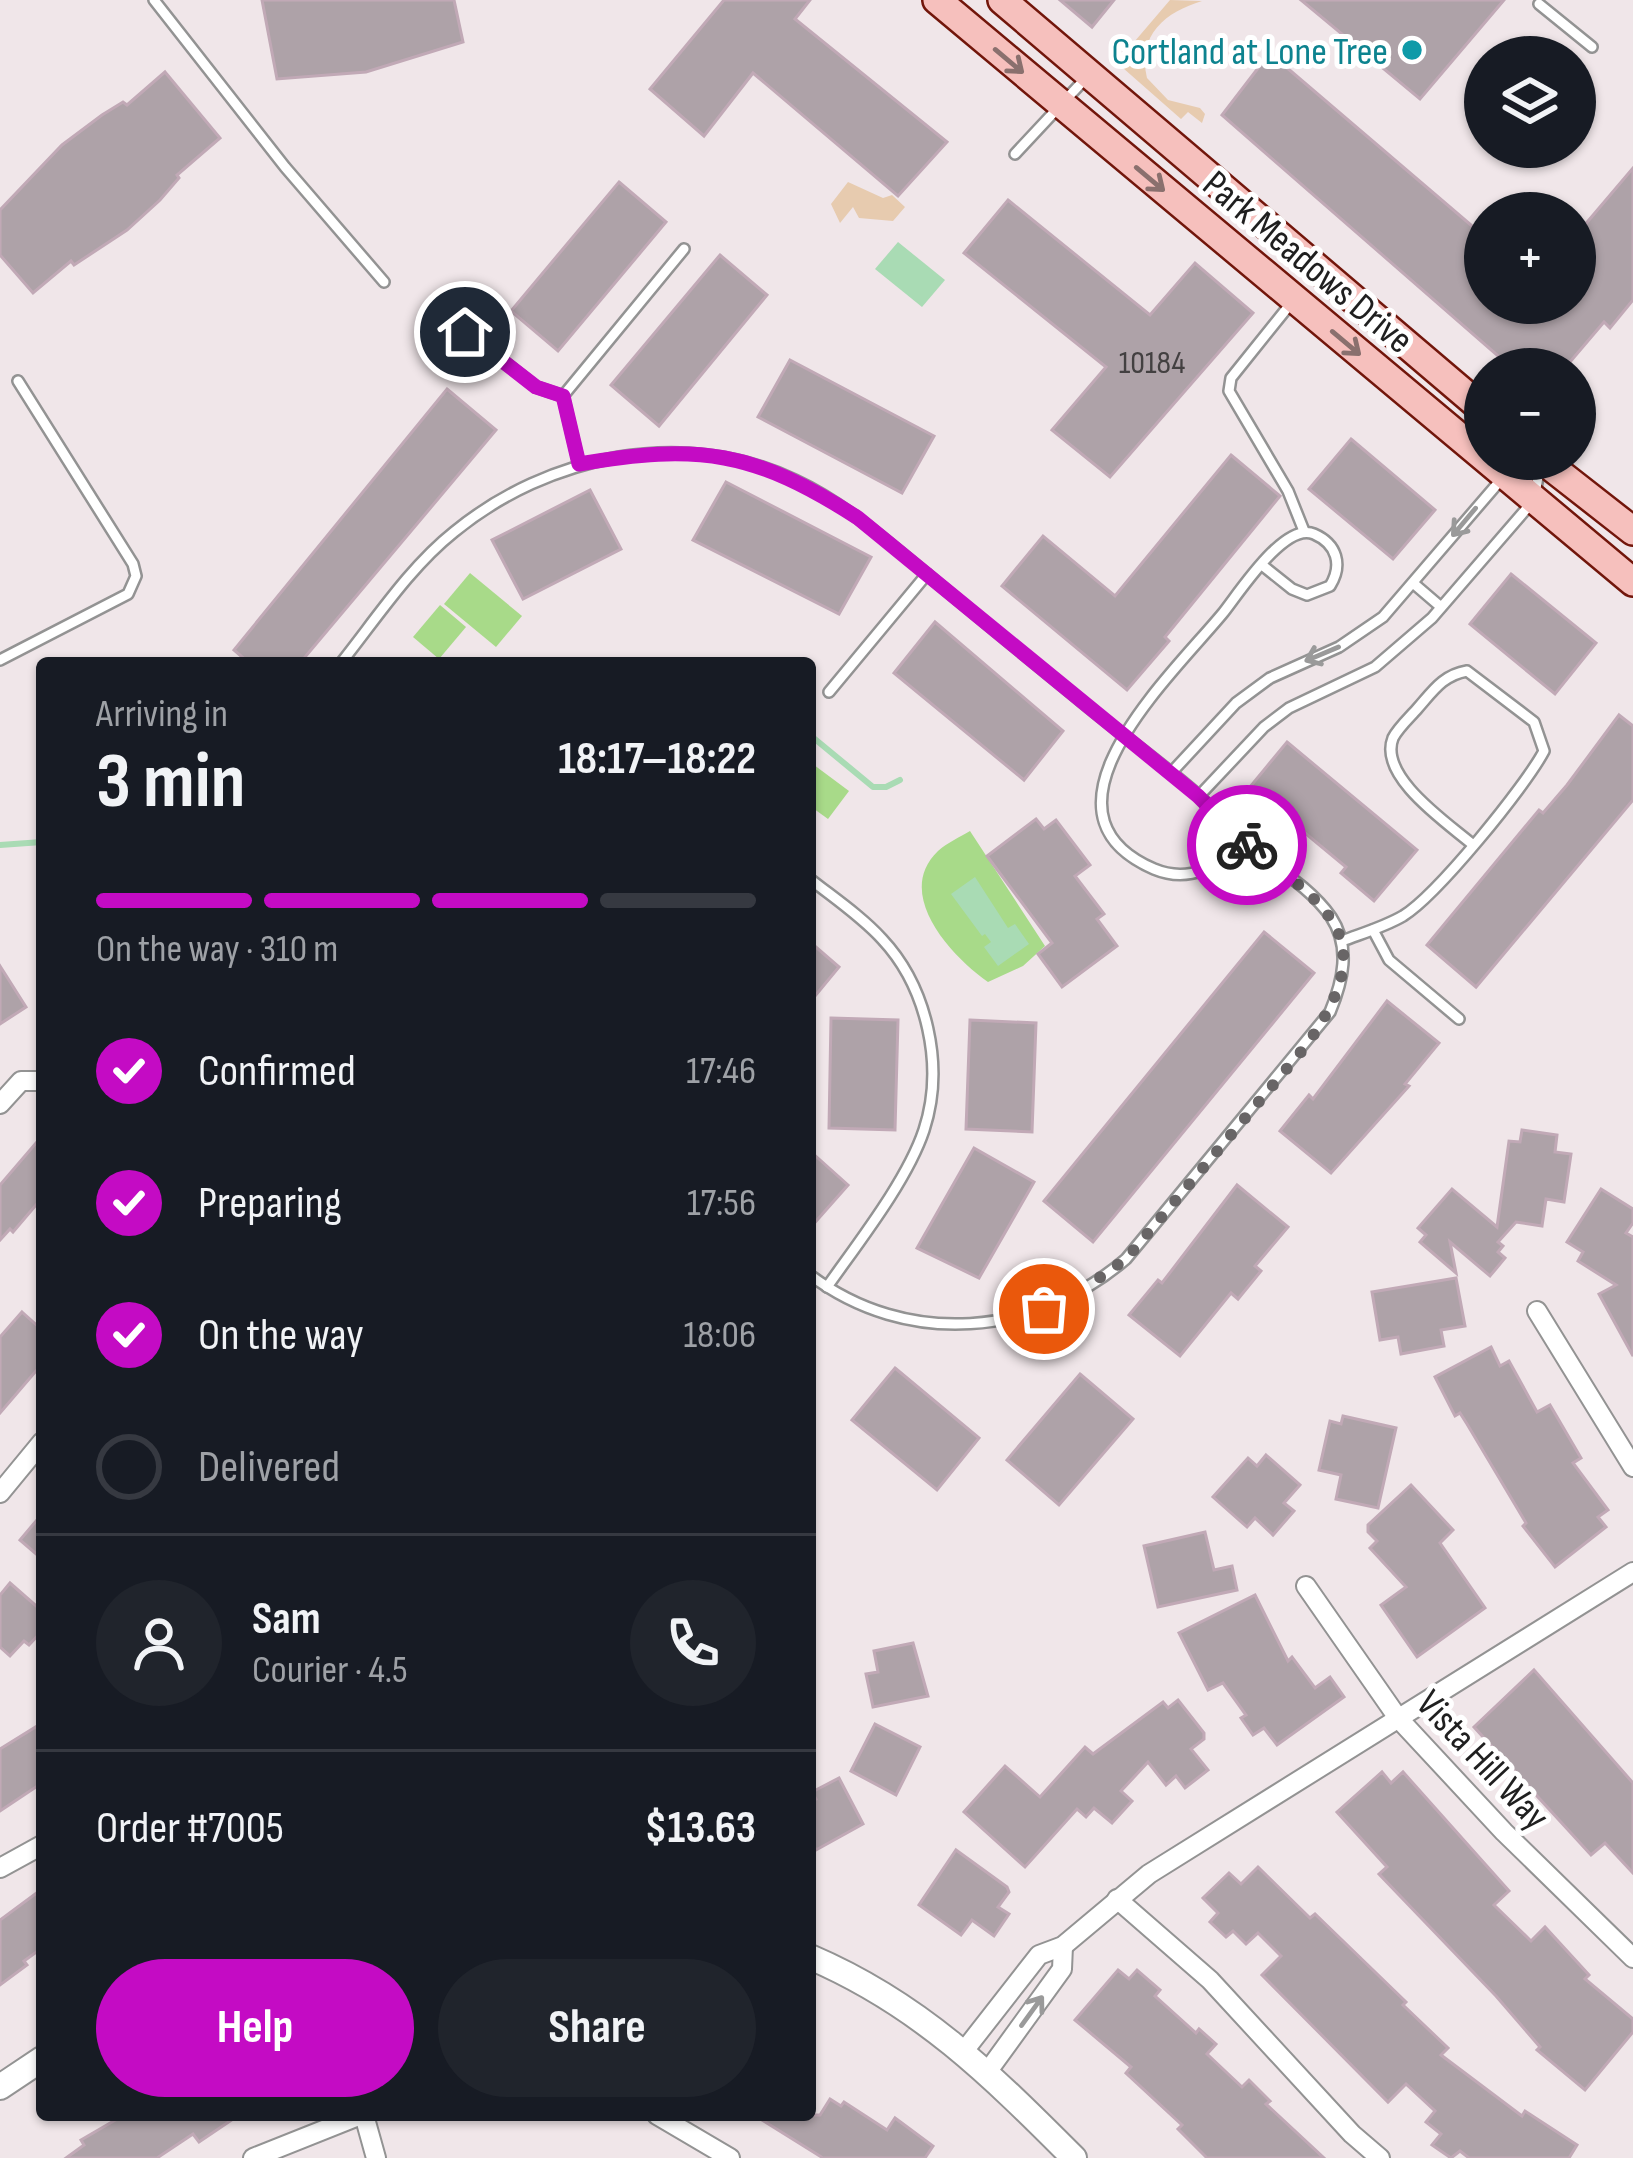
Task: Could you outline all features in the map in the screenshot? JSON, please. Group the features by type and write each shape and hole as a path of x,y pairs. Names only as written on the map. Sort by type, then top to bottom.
{"main road":[{"name":"Park Meadows Drive","path":"937,0 1464,442"},
{"name":"Park Meadows Drive","path":"1002,0 1464,393"},
{"name":"Park Meadows Drive","path":"1509,480 1633,581"},
{"path":"1568,480 1633,531"}],"street":[{"path":"0,1104 21,1081 36,1081"},
{"path":"1537,1311 1633,1467"},
{"path":"0,1493 36,1449"},
{"path":"964,2051 1039,1955 1063,1946 1149,1874 1633,1572"},
{"name":"Vista Hill Way","path":"1306,1586 1398,1718 1504,1832 1633,1958"},
{"path":"0,1868 36,1848"},
{"path":"1117,1899 1210,1980 1352,2134 1380,2158"},
{"path":"988,2072 1062,1969 1063,1946"},
{"path":"816,1961 898,2001 964,2051 1074,2158"},
{"path":"0,2086 36,2063"},
{"path":"253,2158 348,2121"},
{"path":"365,2121 376,2158"},
{"path":"667,2121 730,2158"}],"lane":[{"path":"154,0 285,167 384,282"},
{"path":"1539,4 1578,36"},
{"path":"1015,154 1090,74"},
{"path":"563,396 684,249"},
{"path":"1294,299 1231,378 1229,391 1288,490 1304,531"},
{"path":"465,332 536,387 563,396"},
{"path":"0,660 128,594 136,577 133,564 18,381"},
{"path":"563,396 579,464"},
{"path":"346,657 452,533 526,485 579,464 670,452 765,467 799,481 858,518 1171,773 1331,918 1342,940 1340,989 1330,1012 1213,1158 1106,1276 1044,1309 973,1325 919,1323 861,1306 816,1280"},
{"path":"1171,773 1236,704 1270,678 1364,633 1501,480"},
{"path":"1198,796 1264,727 1289,708 1395,654 1534,500 1537,480"},
{"path":"1244,842 1220,865 1195,874 1164,873 1132,859 1114,840 1100,809 1103,771 1122,736 1262,566 1286,537 1304,531 1316,535 1335,553 1338,566 1330,586 1315,595 1300,594 1262,566"},
{"path":"829,692 927,574"},
{"path":"1413,583 1442,607"},
{"path":"1342,940 1407,913 1472,844 1533,772 1544,751 1534,722 1467,671 1443,678 1394,736 1391,751 1393,766 1404,783 1472,844"},
{"path":"816,884 883,940 913,983 923,1009 931,1062 923,1134 877,1217 827,1288"},
{"path":"1372,930 1389,960 1459,1019"}],"shaded area":[{"path":"1170,0 1202,1 1177,11 1157,27 1146,49 1147,78 1168,100 1200,108 1205,114 1202,123 1188,112 1181,119 1123,68 1129,48"},
{"path":"848,182 883,198 892,195 905,207 893,221 859,218 853,207 840,223 831,204"},
{"path":"898,242 945,280 922,307 875,269"},
{"path":"975,877 1008,928 1015,924 1029,944 998,966 984,947 991,942 951,894"}],"green space":[{"path":"470,573 522,616 496,647 444,604"},
{"path":"440,605 466,627 441,657 413,637"},
{"path":"816,766 849,791 828,819 816,810"},
{"path":"970,831 1045,946 1023,966 988,982 944,941 925,905 922,886 926,868 938,851"}],"building":[{"path":"262,0 454,0 463,42 366,72 277,79"},
{"path":"724,0 810,0 795,19 947,142 898,196 753,73 704,136 650,89"},
{"path":"1060,0 1114,0 1092,27"},
{"name":"Cortland at Lone Tree","path":"1301,0 1504,0 1473,36 1464,36 1464,47 1420,99"},
{"path":"1279,61 1464,219 1464,324 1596,324 1596,212 1633,168 1633,300 1610,328 1604,322 1582,348 1489,348 1222,115 1262,63"},
{"path":"165,72 220,138 177,175 160,200 127,230 74,265 71,261 33,293 0,255 0,210 62,145 123,102 127,105"},
{"path":"619,182 666,222 558,351 511,311"},
{"path":"1008,200 1150,315 1195,263 1253,313 1110,477 1052,430 1106,367 964,253"},
{"path":"720,255 767,295 659,426 611,385"},
{"path":"790,360 934,436 902,493 758,417"},
{"path":"447,389 496,430 305,657 242,657 234,650"},
{"path":"1351,439 1435,510 1393,559 1309,489"},
{"path":"1231,455 1280,496 1127,690 1002,586 1043,536 1115,596"},
{"path":"726,482 871,557 839,614 693,540"},
{"path":"590,490 621,549 523,599 492,540"},
{"path":"1511,574 1596,643 1555,694 1470,624"},
{"path":"935,622 1063,731 1024,780 894,673"},
{"path":"1619,715 1633,726 1633,800 1476,987 1427,945 1539,810 1543,813 1567,785"},
{"path":"1287,742 1417,850 1374,901 1341,873 1346,867 1285,816 1280,822 1245,793"},
{"path":"1036,819 1044,829 1056,820 1090,865 1075,876 1104,914 1097,919 1117,946 1062,987 1038,954 1052,943 987,856"},
{"path":"1264,932 1314,973 1093,1242 1044,1201"},
{"path":"816,947 839,967 816,995"},
{"path":"0,966 26,1007 0,1024"},
{"path":"1387,1001 1439,1043 1405,1084 1409,1086 1331,1173 1280,1131 1309,1095 1313,1099"},
{"path":"831,1018 898,1020 895,1130 829,1128"},
{"path":"970,1020 1036,1023 1032,1132 966,1129"},
{"path":"1522,1130 1557,1135 1555,1152 1571,1154 1564,1202 1546,1199 1542,1226 1516,1222 1498,1242 1503,1246 1498,1252 1505,1258 1490,1276 1450,1242 1456,1273 1420,1242 1426,1235 1418,1228 1452,1189 1497,1227 1509,1141 1520,1142"},
{"path":"36,1143 36,1205 0,1240 0,1185"},
{"path":"974,1148 1034,1182 979,1278 917,1248"},
{"path":"816,1156 848,1185 816,1221"},
{"path":"1237,1185 1288,1227 1255,1266 1261,1271 1238,1299 1231,1293 1180,1356 1129,1315 1158,1280 1162,1283"},
{"path":"1601,1189 1633,1209 1633,1223 1626,1233 1633,1237 1633,1356 1599,1294 1616,1285 1578,1261 1583,1252 1567,1242"},
{"path":"1456,1278 1465,1326 1441,1330 1444,1346 1401,1354 1398,1337 1380,1340 1372,1292"},
{"path":"22,1312 36,1325 36,1371 0,1413 0,1337"},
{"path":"1491,1347 1500,1366 1509,1361 1537,1412 1550,1405 1581,1458 1573,1463 1608,1510 1598,1517 1606,1527 1555,1567 1523,1526 1526,1523 1460,1413 1455,1416 1435,1377"},
{"path":"895,1368 979,1438 937,1490 852,1420"},
{"path":"1080,1374 1133,1419 1059,1505 1007,1460"},
{"path":"1343,1416 1396,1428 1378,1508 1336,1499 1341,1475 1319,1470 1330,1421 1341,1424"},
{"path":"1266,1455 1300,1485 1284,1503 1294,1511 1273,1535 1255,1518 1247,1527 1213,1497 1248,1458 1257,1466"},
{"path":"1411,1485 1453,1530 1440,1543 1485,1608 1417,1657 1381,1605 1406,1587 1370,1548 1377,1541 1368,1532 1368,1525"},
{"path":"36,1521 36,1554 20,1540"},
{"path":"1205,1532 1214,1570 1232,1566 1237,1590 1158,1607 1144,1546"},
{"path":"10,1583 36,1606 36,1637 29,1645 24,1641 10,1656 0,1647 0,1595"},
{"path":"1255,1595 1288,1661 1292,1657 1315,1688 1330,1677 1344,1697 1277,1745 1264,1728 1253,1735 1241,1718 1246,1715 1223,1683 1208,1690 1179,1633"},
{"path":"913,1643 928,1696 873,1707 866,1674 878,1672 874,1651"},
{"path":"1534,1670 1633,1783 1633,1873 1605,1843 1591,1855 1474,1727"},
{"path":"1178,1700 1204,1733 1204,1739 1191,1749 1208,1770 1185,1788 1176,1776 1166,1785 1148,1762 1121,1791 1132,1801 1112,1823 1094,1808 1086,1817 1077,1809 1025,1867 964,1812 1005,1766 1040,1797 1085,1747 1093,1754 1163,1702 1168,1708"},
{"path":"875,1724 920,1747 896,1795 851,1771"},
{"path":"36,1727 36,1787 0,1811 0,1749"},
{"path":"1382,1772 1391,1783 1403,1772 1509,1891 1494,1905 1531,1941 1545,1927 1589,1975 1585,1979 1633,2019 1633,2032 1585,2090 1537,2050 1540,2047 1496,1996 1379,1874 1387,1867 1337,1812"},
{"path":"839,1778 863,1824 816,1850 816,1799 816,1790"},
{"path":"956,1850 1007,1887 1009,1892 998,1907 1009,1914 994,1936 972,1920 961,1935 919,1905"},
{"path":"1258,1867 1310,1918 1315,1914 1406,2002 1403,2005 1448,2048 1441,2055 1522,2116 1525,2111 1577,2145 1569,2158 1469,2158 1460,2151 1451,2158 1432,2145 1441,2134 1426,2122 1435,2111 1406,2084 1388,2102 1262,1975 1281,1956 1258,1933 1246,1944 1233,1931 1226,1937 1210,1922 1218,1913 1203,1898 1229,1873 1241,1884"},
{"path":"36,1893 36,1952 0,1985 0,1920"},
{"path":"1118,1970 1129,1979 1137,1970 1160,1990 1155,1996 1196,2033 1199,2029 1216,2044 1207,2054 1242,2087 1249,2080 1270,2101 1266,2104 1324,2158 1207,2158 1178,2129 1182,2125 1126,2073 1131,2067 1075,2020"},
{"path":"830,2099 841,2106 844,2102 887,2130 895,2118 933,2146 925,2158 823,2158 764,2121 816,2121"},
{"path":"114,2121 230,2121 199,2142 193,2134 157,2158 66,2158 84,2145 81,2140"}],"waterway":[{"path":"816,740 873,787 900,780"},
{"path":"0,845 36,842"}],"way so far":[{"path":"1044,1309 1072,1297 1126,1259 1330,1012 1343,966 1339,931 1304,888 1247,845"}],"place":[{"name":"Cortland at Lone Tree","path":"1412,50"}],"route":[{"path":"465,332 536,387 563,396 579,464 645,453 712,456 765,467 799,481 858,518 1198,796 1247,845"}]}
